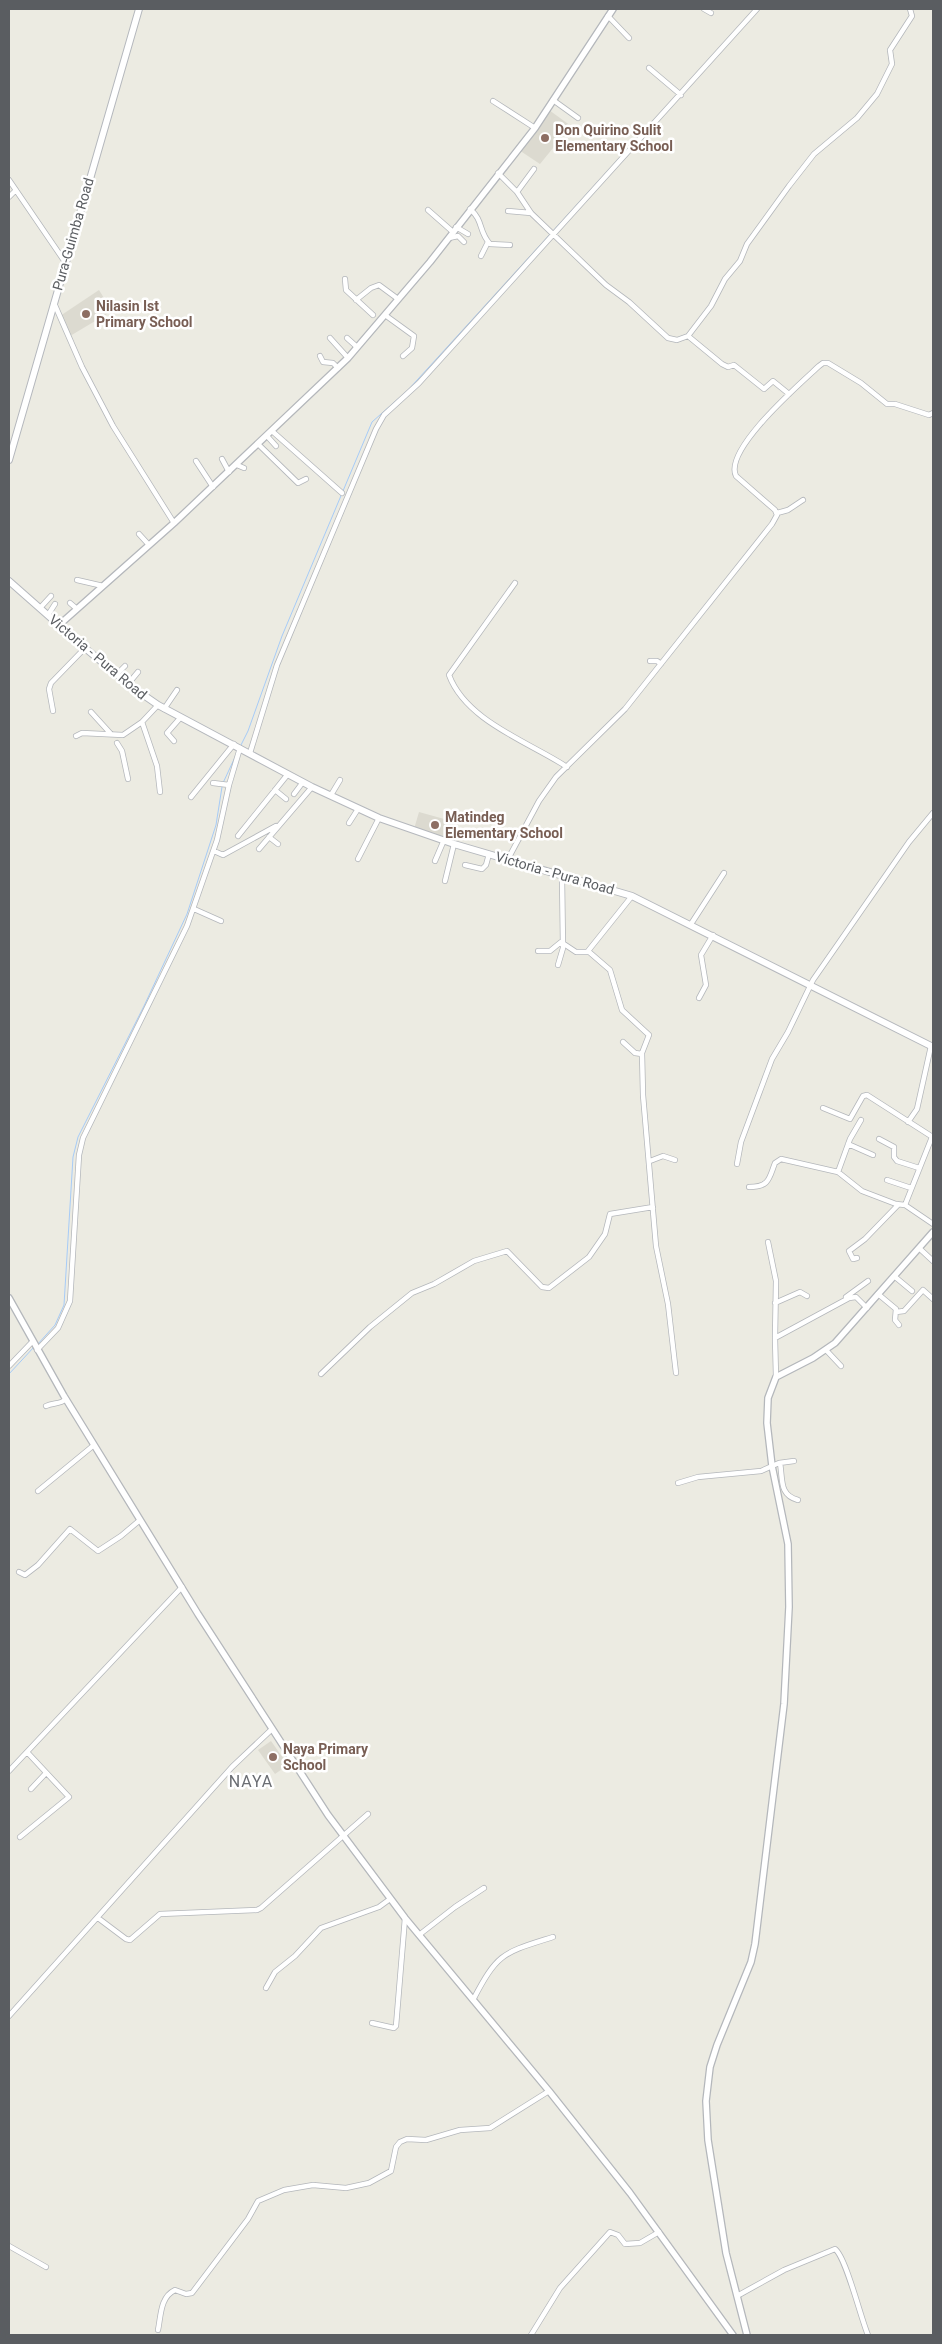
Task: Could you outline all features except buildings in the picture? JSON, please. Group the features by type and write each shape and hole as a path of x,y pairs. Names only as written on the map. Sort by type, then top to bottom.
{"main road":[{"name":"Pura-Guimba Road","path":"9,460 139,9"},
{"name":"Victoria - Pura Road","path":"9,581 128,684 161,707 312,787 379,818 454,844 632,896 932,1046"}],"street":[{"path":"59,625 237,465 357,348 448,238 535,128 613,9"},
{"path":"704,9 711,14"},
{"path":"250,753 277,665 379,422 384,415 419,383 758,9"},
{"path":"498,173 517,192 531,212 606,285 629,302 662,334 674,340 680,340 688,336 740,261 747,244 814,154 828,140 857,118 877,94 892,64 890,50 912,16 910,9"},
{"path":"608,16 629,38"},
{"path":"649,68 681,94"},
{"path":"493,100 535,128"},
{"path":"553,100 578,118"},
{"path":"517,192 534,169"},
{"path":"9,180 65,262"},
{"path":"9,197 16,190"},
{"path":"470,209 480,219 482,233 488,242 494,245 510,245"},
{"path":"428,210 454,230 468,234"},
{"path":"508,211 531,212"},
{"path":"448,238 458,236 464,242"},
{"path":"481,256 488,242"},
{"path":"345,279 346,290 373,315"},
{"path":"356,300 371,288 379,285 398,299"},
{"path":"53,302 82,367 113,426 174,523"},
{"path":"385,315 414,336 412,348 403,356"},
{"path":"688,336 722,364 728,367 734,366 764,389 772,381 789,394"},
{"path":"330,338 348,358"},
{"path":"347,338 357,348"},
{"path":"320,356 323,362 334,363 338,368"},
{"path":"777,513 736,476 734,469 742,448 752,434 789,394 823,362 828,363 860,383 887,404 895,404 929,415 933,413"},
{"path":"272,431 342,493"},
{"path":"267,436 276,446"},
{"path":"258,444 298,483 306,479"},
{"path":"222,459 229,472"},
{"path":"196,461 213,487"},
{"path":"237,465 244,468"},
{"path":"777,513 788,510 803,500"},
{"path":"508,860 539,801 567,767 625,709 772,524 777,513"},
{"path":"138,534 149,545"},
{"path":"77,580 103,586"},
{"path":"515,583 449,675 463,698 495,726 567,767"},
{"path":"40,608 51,596"},
{"path":"70,603 77,609"},
{"path":"48,615 55,604"},
{"path":"53,711 49,689 50,683 85,648"},
{"path":"650,661 658,660 660,664"},
{"path":"116,674 125,666"},
{"path":"128,684 138,672"},
{"path":"128,779 124,757 115,745 123,736 161,707 176,690"},
{"path":"91,712 111,734"},
{"path":"174,741 167,733 180,717"},
{"path":"142,722 156,766 160,792"},
{"path":"76,736 82,733 123,736"},
{"path":"37,1350 58,1328 70,1301 79,1155 83,1138 162,981 194,909 214,851 237,746"},
{"path":"191,797 237,746"},
{"path":"238,836 288,774"},
{"path":"331,795 340,780"},
{"path":"294,794 303,782"},
{"path":"213,783 229,785"},
{"path":"259,849 312,787"},
{"path":"276,790 286,799"},
{"path":"349,823 358,809"},
{"path":"737,1164 741,1142 772,1059 788,1032 811,984 900,855 933,813"},
{"path":"358,859 379,818"},
{"path":"214,851 223,855 281,823"},
{"path":"269,837 278,844"},
{"path":"435,861 444,840"},
{"path":"445,881 454,844"},
{"path":"466,865 485,868 489,854"},
{"path":"691,924 724,873"},
{"path":"558,965 562,955 563,944 562,876"},
{"path":"588,952 632,896"},
{"path":"194,909 221,921"},
{"path":"699,998 706,985 701,955 713,935"},
{"path":"538,951 550,951 560,942 579,953 588,952 610,970 623,1012 649,1035 642,1054 643,1090 657,1254 668,1304 676,1372"},
{"path":"623,1042 635,1054 642,1054"},
{"path":"908,1122 917,1109 932,1046"},
{"path":"823,1108 850,1119 864,1095 932,1137 905,1205"},
{"path":"838,1172 848,1144 861,1120"},
{"path":"879,1139 894,1147 894,1157 897,1161 919,1168"},
{"path":"848,1144 873,1155"},
{"path":"650,1161 663,1156 675,1160"},
{"path":"749,1187 760,1186 766,1183 773,1173 775,1163 781,1159 838,1172 862,1191 898,1205 905,1205 933,1224"},
{"path":"887,1180 911,1188"},
{"path":"857,1258 853,1259 849,1251 865,1239 898,1205"},
{"path":"321,1374 370,1327 412,1293 429,1286 474,1261 506,1251 542,1287 549,1288 589,1257 606,1234 610,1214 653,1207"},
{"path":"776,1377 826,1350 867,1308 933,1232"},
{"path":"747,2335 724,2244 708,2140 706,2101 710,2067 751,1962 755,1944 784,1704 789,1568 785,1526 772,1466 767,1408 771,1388 776,1377 776,1281 768,1242"},
{"path":"920,1248 933,1261"},
{"path":"894,1276 912,1291"},
{"path":"838,1304 868,1280"},
{"path":"896,1312 904,1311 921,1291 933,1299"},
{"path":"775,1303 800,1292 807,1296"},
{"path":"878,1294 895,1308 895,1320 899,1325"},
{"path":"775,1338 853,1296 867,1308"},
{"path":"9,1298 32,1342 140,1520 271,1730 343,1836 405,1918 549,2092 658,2232 733,2335"},
{"path":"9,1366 32,1342"},
{"path":"826,1350 841,1366"},
{"path":"46,1406 51,1403 61,1403 66,1399"},
{"path":"38,1491 94,1444"},
{"path":"678,1483 698,1477 761,1471 780,1463 794,1461"},
{"path":"780,1463 783,1490 786,1495 798,1500"},
{"path":"20,1572 25,1575 38,1565 70,1530 98,1551 121,1536 140,1520"},
{"path":"9,1771 182,1587"},
{"path":"9,2016 232,1766 271,1730"},
{"path":"20,1837 69,1797 27,1752"},
{"path":"32,1789 46,1773"},
{"path":"98,1918 130,1940 160,1914 257,1910 368,1814"},
{"path":"419,1935 455,1907 484,1888"},
{"path":"266,1988 275,1972 295,1956 321,1928 380,1907 390,1899"},
{"path":"372,2023 396,2026 405,1918"},
{"path":"473,2000 491,1967 498,1959 514,1950 553,1937"},
{"path":"158,2330 162,2304 170,2292 175,2290 186,2294 192,2293 258,2201 284,2190 313,2185 346,2188 371,2183 391,2170 396,2147 400,2142 407,2139 426,2140 460,2130 490,2128 549,2092"},
{"path":"531,2335 560,2288 610,2232 618,2235 625,2244 635,2244 658,2232"},
{"path":"9,2246 46,2267"},
{"path":"737,2296 784,2270 835,2249 844,2265 868,2335"}],"shaded area":[{"name":"Don Quirino Sulit Elementary School","path":"549,110 571,126 540,164 519,150"},
{"name":"Nilasin Ist Primary School","path":"99,290 112,311 70,336 60,316"},
{"name":"Matindeg Elementary School","path":"419,812 455,822 451,841 414,829"},
{"name":"Naya Primary School","path":"271,1741 288,1765 275,1774 258,1750"}],"waterway":[{"path":"240,747 248,731 282,636 372,422 408,390 625,152"},
{"path":"223,783 236,755"},
{"path":"37,1345 55,1325 64,1305 73,1157 78,1137 144,1006 187,914 216,825 222,787"},
{"path":"9,1374 34,1347"}],"place":[{"name":"Don Quirino Sulit Elementary School","path":"545,138"},
{"name":"Nilasin Ist Primary School","path":"86,314"},
{"name":"Matindeg Elementary School","path":"435,825"},
{"name":"Naya Primary School","path":"273,1757"}],"district":[{"name":"NAYA","path":"251,1781"}]}
